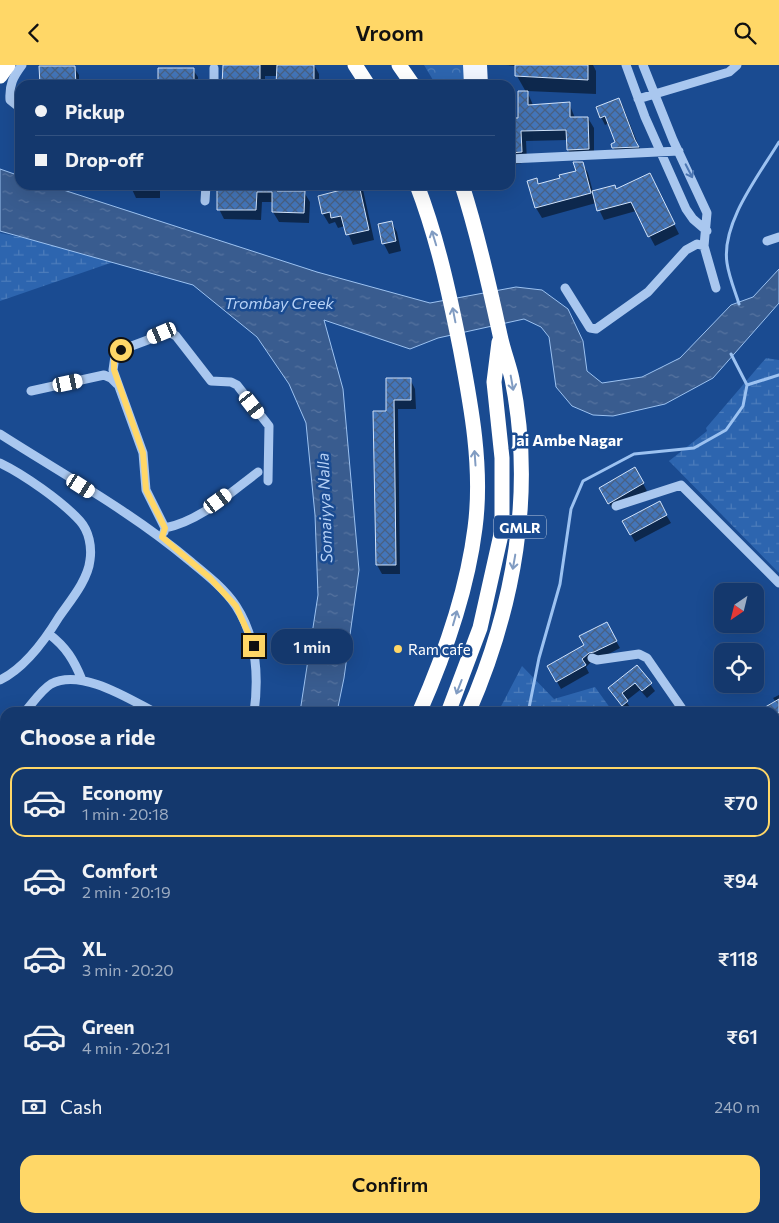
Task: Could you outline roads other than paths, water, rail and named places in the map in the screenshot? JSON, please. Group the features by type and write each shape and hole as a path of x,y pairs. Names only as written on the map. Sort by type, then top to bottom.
{"highway":[{"path":"0,75 8,65"},
{"path":"355,65 365,80"},
{"path":"399,65 410,80"},
{"name":"GMLR","path":"420,190 448,285 467,385 476,459 475,527 455,620 421,707"},
{"name":"GMLR","path":"464,190 489,277 500,336 512,380 520,457 520,532 497,633 470,707"},
{"path":"450,707 480,628 502,530 502,458 494,382 500,336"}],"main road":[{"path":"469,65 470,80"},
{"path":"481,65 482,80"}],"street":[{"path":"15,104 10,100 9,89 14,76 22,65"},
{"path":"626,65 638,99 686,209 693,219 707,231"},
{"path":"643,65 653,95 708,213 704,246 716,288"},
{"path":"638,99 729,72 737,65"},
{"path":"214,68 214,80"},
{"path":"515,159 679,151"},
{"path":"205,201 206,190"},
{"path":"767,241 779,237"},
{"path":"565,288 590,328 596,329 648,292 686,250 697,244 704,246"},
{"path":"162,537 165,528 146,490 143,453 112,364 114,356 121,350 162,333 169,332 176,336 211,381 220,383 231,382 237,385 269,427 268,481"},
{"path":"31,391 104,375 111,377 119,386"},
{"path":"0,434 162,537 210,578 236,606 254,646 257,679 255,707"},
{"path":"0,463 21,473 81,522 91,544 90,562 82,580 49,633 13,673 0,680"},
{"path":"165,528 176,526 204,511 258,472"},
{"path":"616,505 681,485 779,583"},
{"path":"49,633 65,646 75,661 82,680"},
{"path":"592,658 597,660 639,655 647,658 681,707"},
{"path":"30,707 50,685 65,679 82,680 143,707"}],"water":[{"name":"Trombay Creek","path":"0,169 15,174 15,190 63,190 317,272 430,303 516,287 542,290 568,309 583,341 587,371 602,383 642,377 680,358 731,305 753,297 779,269 779,303 713,378 665,404 613,416 593,415 572,406 556,387 549,337 541,327 524,319 438,338 410,349 324,320 343,389 359,570 344,678 338,707 301,707 318,595 315,515 306,423 289,384 257,337 193,285 0,231"}],"waterway":[{"path":"739,304 727,263 730,232 743,200 779,142"},
{"path":"529,707 539,658 560,584 571,509 583,481 634,454 694,448 726,430 743,406 747,385 731,354"},
{"path":"747,385 779,375"}],"place":[{"name":"Ram cafe","path":"398,649"}],"district":[{"name":"Jai Ambe Nagar","path":"567,439"}],"water label":[{"name":"Somaiyya Nalla","path":"324,508"}]}
